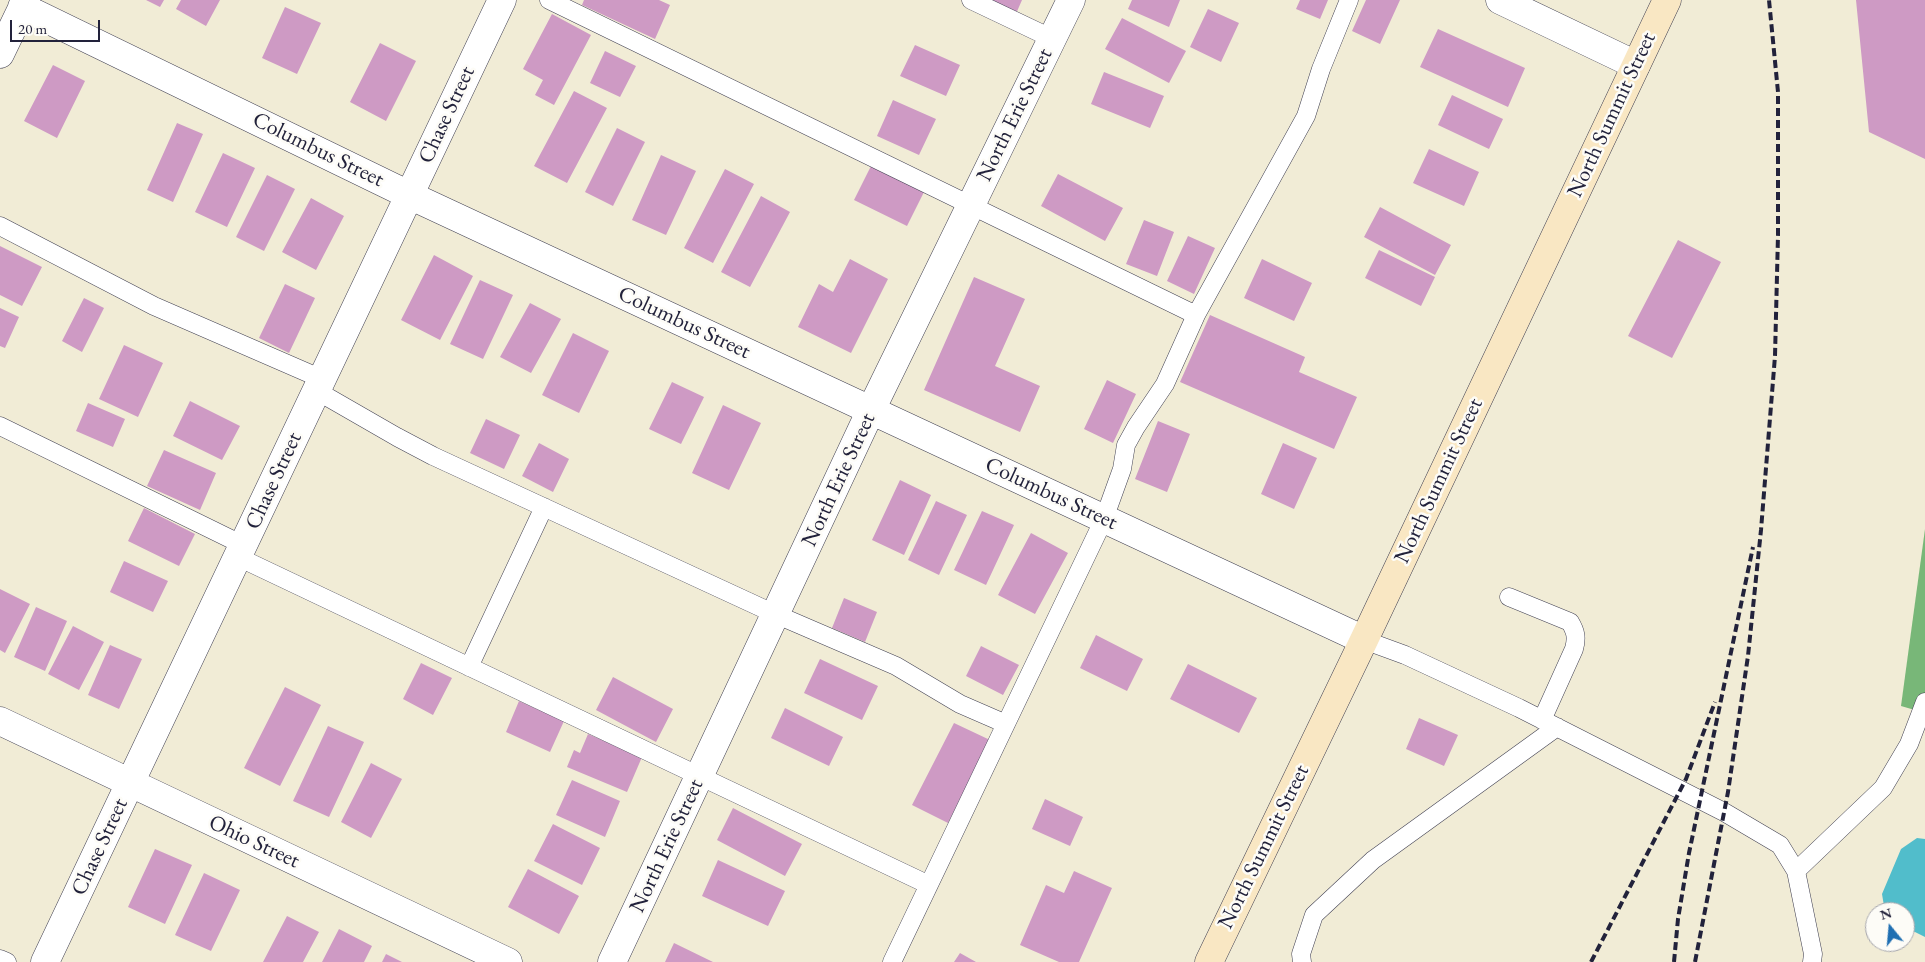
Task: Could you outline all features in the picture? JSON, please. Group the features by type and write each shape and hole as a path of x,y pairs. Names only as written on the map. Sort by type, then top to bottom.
{"main road":[{"name":"North Summit Street","path":"1209,962 1364,640 1667,0"}],"street":[{"name":"Chase Street","path":"46,962 502,0"},
{"name":"North Erie Street","path":"612,962 872,410 1072,0"},
{"path":"1500,0 1636,65"},
{"name":"Columbus Street","path":"18,2 409,195 1364,640"},
{"path":"0,54 18,2"},
{"name":"Ohio Street","path":"0,721 508,962"}],"lane":[{"path":"549,0 1196,315"},
{"path":"971,0 1053,38"},
{"path":"892,962 1104,518 1122,469 1126,444 1165,384 1196,315 1306,116 1321,69 1349,0"},
{"path":"0,226 154,306 319,385 397,437 776,614 896,666 960,704 1006,724"},
{"path":"0,426 468,666 929,885"},
{"path":"468,666 544,507"},
{"path":"1302,962 1302,954 1314,915 1373,860 1549,724 1574,649 1576,639 1574,629 1570,622 1509,598"},
{"path":"1364,640 1405,655 1549,724 1724,812 1780,845 1796,870 1812,962"},
{"path":"1796,870 1883,788 1909,744 1925,702"},
{"path":"0,959 7,962"}],"green space":[{"path":"1925,529 1925,713 1901,706"}],"water":[{"path":"1917,838 1925,839 1925,937 1915,932 1915,902 1883,902 1882,894 1901,849"}],"building":[{"path":"146,0 164,0 160,7"},
{"path":"181,0 220,0 206,26 176,9"},
{"path":"584,0 659,0 670,5 655,39 582,5"},
{"path":"981,0 1022,0 1015,16"},
{"path":"1132,0 1180,0 1169,27 1128,9"},
{"path":"1300,0 1328,0 1320,19 1296,9"},
{"path":"1366,0 1400,0 1380,44 1352,31"},
{"path":"1856,0 1925,0 1925,159 1869,132"},
{"path":"285,7 321,23 297,74 262,58"},
{"path":"1208,9 1239,23 1221,62 1190,47"},
{"path":"552,14 591,35 554,105 535,95 543,80 523,69"},
{"path":"1122,18 1186,51 1169,83 1105,49"},
{"path":"1438,29 1525,68 1508,107 1420,67"},
{"path":"380,43 416,61 386,121 350,102"},
{"path":"915,45 960,65 946,96 900,76"},
{"path":"605,51 636,66 620,97 590,83"},
{"path":"53,65 85,81 57,138 24,121"},
{"path":"1104,72 1164,96 1150,128 1091,104"},
{"path":"574,91 607,108 567,183 534,166"},
{"path":"1452,95 1503,119 1489,149 1438,125"},
{"path":"893,100 936,119 919,155 877,136"},
{"path":"177,123 203,134 173,202 147,190"},
{"path":"617,128 645,142 613,206 585,192"},
{"path":"1429,149 1479,172 1464,206 1413,183"},
{"path":"223,153 255,168 227,227 195,212"},
{"path":"661,155 696,171 666,235 632,220"},
{"path":"871,166 924,192 907,226 854,200"},
{"path":"725,169 754,184 713,263 684,248"},
{"path":"1058,174 1123,208 1105,241 1041,206"},
{"path":"267,175 295,189 264,251 236,237"},
{"path":"761,196 790,212 750,287 721,272"},
{"path":"311,198 344,216 316,270 282,252"},
{"path":"1380,207 1451,245 1435,275 1364,237"},
{"path":"1144,220 1174,232 1157,276 1126,264"},
{"path":"1188,236 1215,248 1194,294 1167,281"},
{"path":"1678,240 1721,262 1672,358 1628,336"},
{"path":"0,246 42,267 22,306 0,295"},
{"path":"1379,250 1435,277 1421,306 1365,278"},
{"path":"434,255 473,276 440,340 401,320"},
{"path":"850,259 888,279 851,353 798,327 819,284 833,292"},
{"path":"1262,259 1312,283 1294,321 1244,298"},
{"path":"974,277 1025,299 995,366 1040,386 1020,432 924,390"},
{"path":"480,280 513,295 483,359 450,344"},
{"path":"285,284 315,298 289,353 259,338"},
{"path":"84,298 104,308 82,352 62,341"},
{"path":"530,303 561,319 531,373 500,357"},
{"path":"0,308 19,317 5,348 0,346"},
{"path":"1210,315 1305,357 1299,372 1357,397 1334,449 1180,382"},
{"path":"573,333 609,351 579,413 542,395"},
{"path":"124,345 163,363 138,417 99,399"},
{"path":"1107,380 1136,394 1113,443 1084,429"},
{"path":"672,382 704,397 681,444 649,429"},
{"path":"190,401 240,426 222,460 173,436"},
{"path":"88,403 125,419 113,447 76,431"},
{"path":"723,405 761,423 729,490 692,473"},
{"path":"486,419 520,435 504,469 470,453"},
{"path":"1158,421 1190,434 1167,492 1135,479"},
{"path":"539,443 569,459 553,492 522,476"},
{"path":"1283,443 1317,458 1294,509 1261,494"},
{"path":"164,450 216,473 200,510 147,486"},
{"path":"900,480 931,495 904,555 872,540"},
{"path":"936,501 967,515 939,575 908,560"},
{"path":"144,508 195,534 179,566 128,541"},
{"path":"982,511 1014,525 986,585 954,570"},
{"path":"1031,533 1068,553 1035,614 998,595"},
{"path":"124,561 168,581 153,612 110,592"},
{"path":"0,589 30,604 5,653 0,650"},
{"path":"844,598 877,612 865,642 832,628"},
{"path":"36,607 67,621 45,671 14,657"},
{"path":"73,626 104,642 79,690 48,674"},
{"path":"1096,635 1143,659 1127,691 1080,668"},
{"path":"110,645 142,659 119,709 88,695"},
{"path":"981,646 1019,665 1003,695 966,676"},
{"path":"820,659 878,686 862,720 804,693"},
{"path":"421,663 452,678 433,715 403,699"},
{"path":"1188,664 1257,698 1239,733 1170,699"},
{"path":"613,677 673,709 656,742 596,710"},
{"path":"285,687 321,705 280,786 244,768"},
{"path":"519,701 564,721 550,752 506,732"},
{"path":"785,708 843,737 829,766 771,738"},
{"path":"1419,718 1458,735 1444,766 1406,749"},
{"path":"954,723 990,740 948,823 912,805"},
{"path":"328,726 364,742 329,817 293,801"},
{"path":"588,734 642,757 627,792 567,767 574,750 580,753"},
{"path":"371,763 402,779 371,838 341,822"},
{"path":"572,780 620,801 605,837 556,815"},
{"path":"1045,799 1083,817 1070,846 1032,829"},
{"path":"733,808 802,844 785,876 717,840"},
{"path":"553,824 600,848 582,885 534,861"},
{"path":"155,849 192,865 165,924 128,907"},
{"path":"718,860 785,891 768,926 702,896"},
{"path":"528,869 579,896 559,934 508,907"},
{"path":"1074,871 1112,888 1079,962 1059,962 1020,945 1046,885 1064,893"},
{"path":"204,873 240,890 211,951 175,935"},
{"path":"287,916 319,932 303,962 263,962"},
{"path":"339,929 372,946 364,962 322,962"},
{"path":"674,943 713,962 665,962"},
{"path":"960,953 976,962 954,962"},
{"path":"386,954 402,962 382,962"}],"railway":[{"path":"1695,962 1728,792 1748,656 1761,530 1775,356 1778,235 1778,92 1769,0"},
{"path":"1674,962 1678,919 1689,853 1753,547"},
{"path":"1591,962 1686,779 1715,702"}]}
